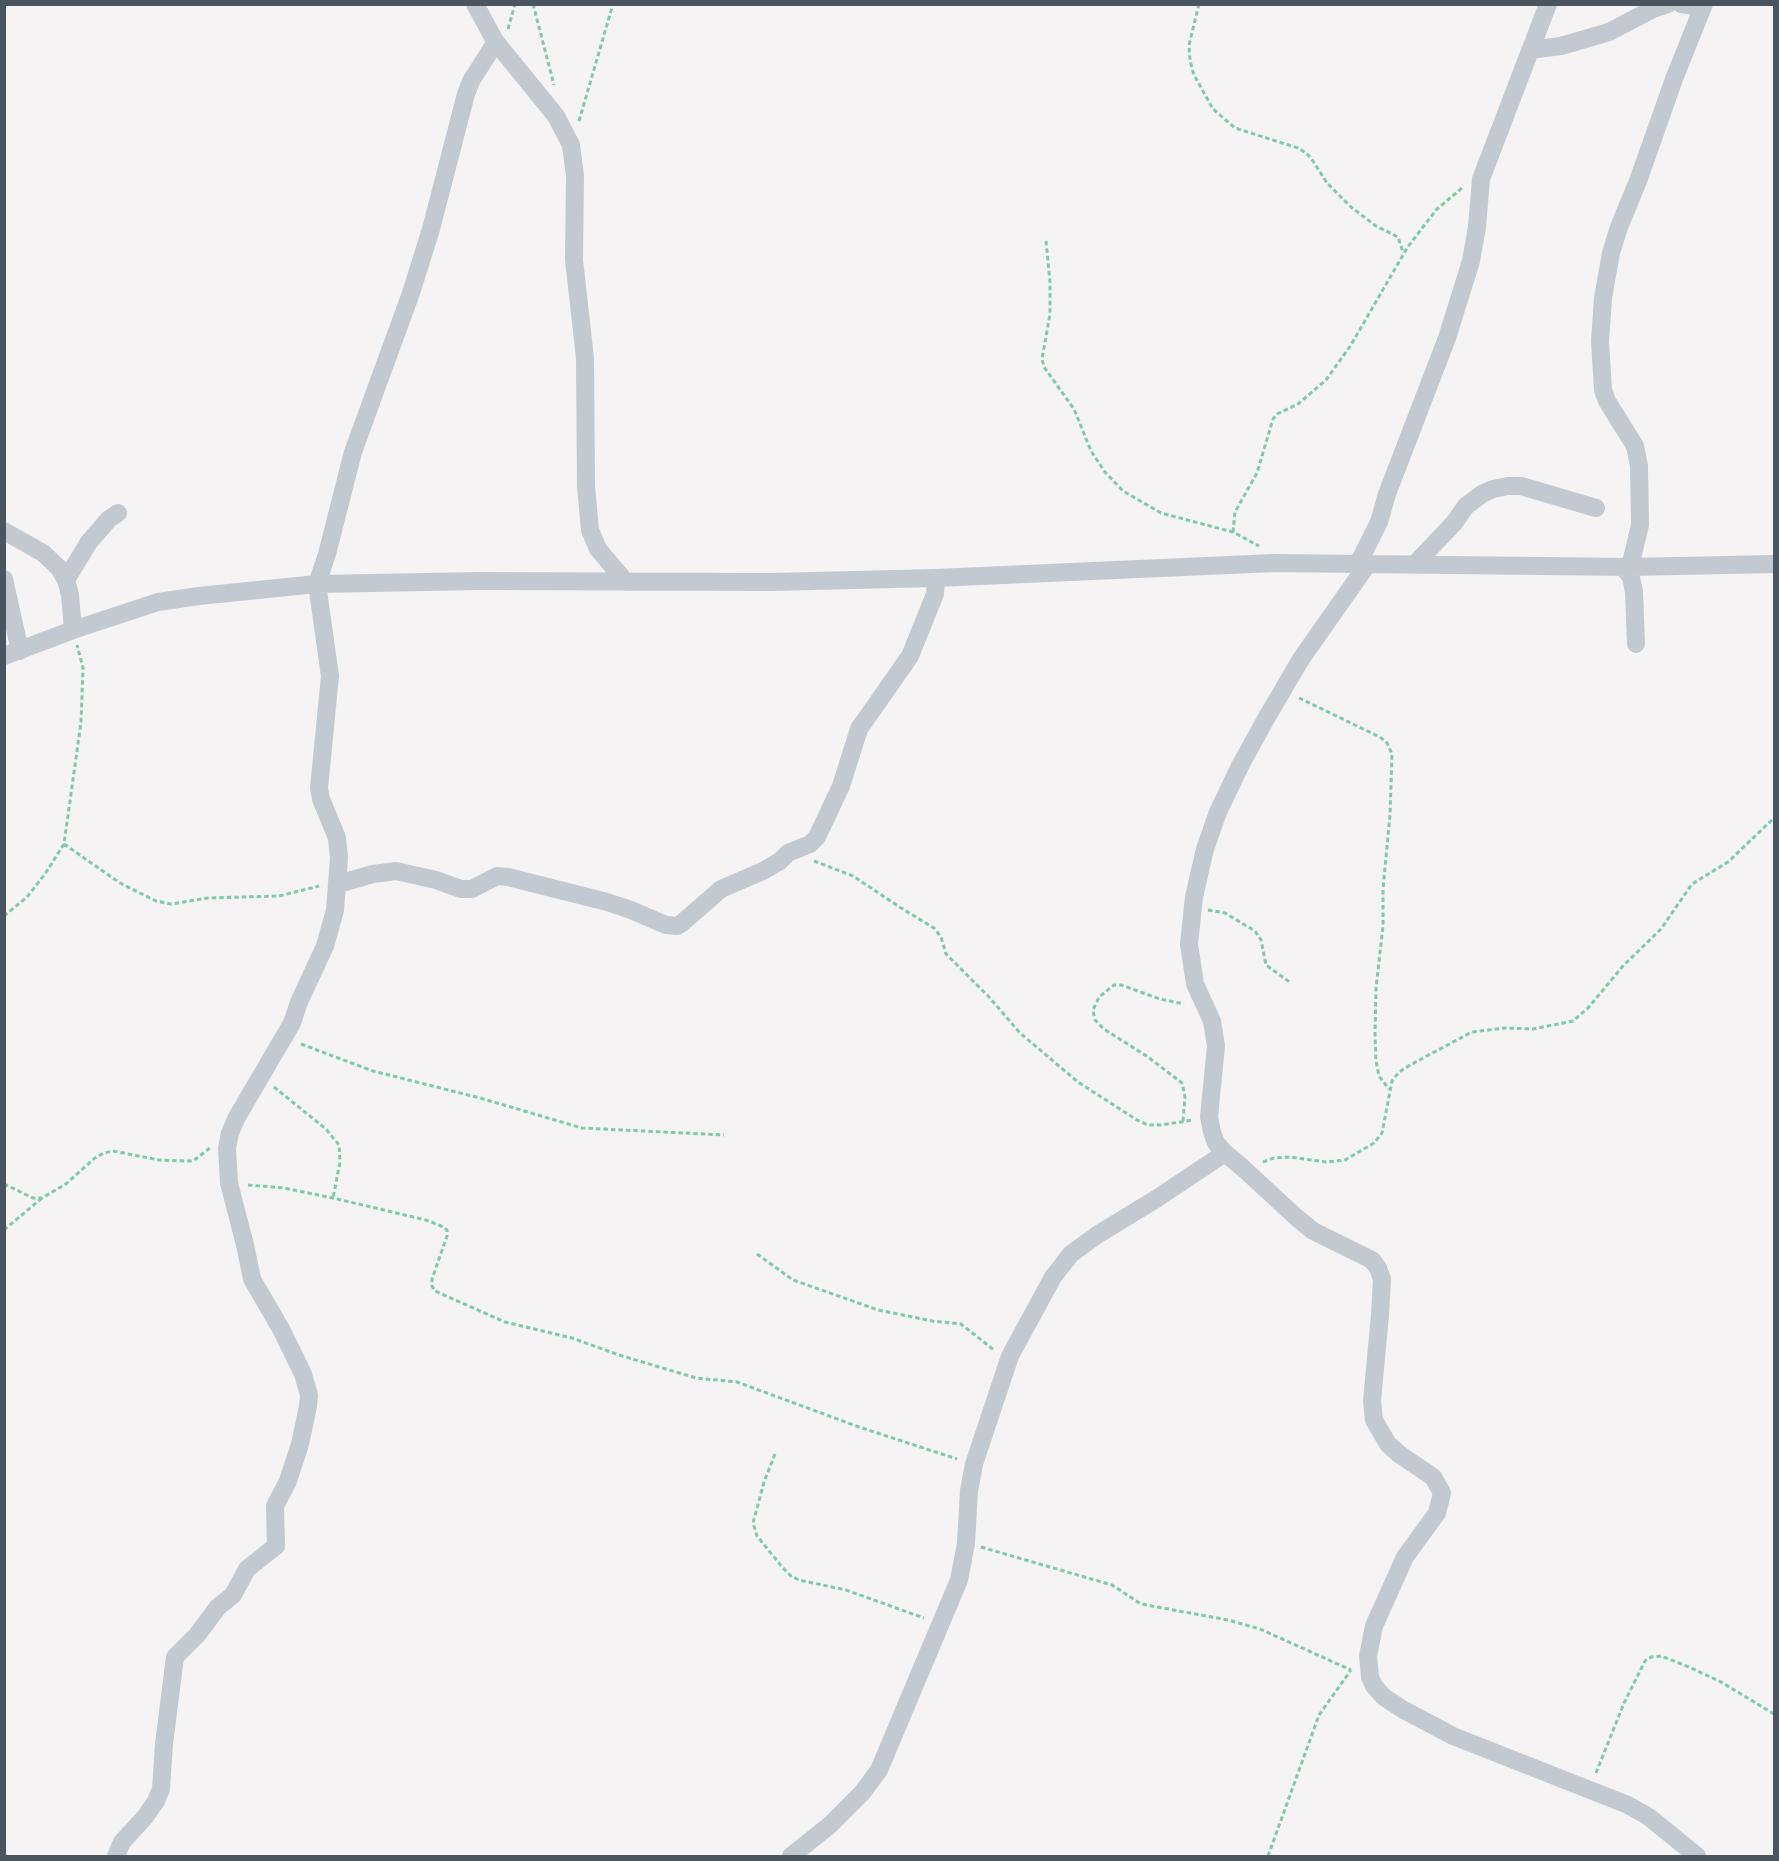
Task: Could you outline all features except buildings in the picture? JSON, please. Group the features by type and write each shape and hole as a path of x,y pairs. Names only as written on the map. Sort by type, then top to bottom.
{"street":[{"path":"474,4 495,41 556,116 571,145 575,176 574,260 585,358 586,486 590,530 598,549 626,582"},
{"path":"1548,4 1481,179 1477,227 1471,261 1447,338 1419,406 1379,522 1362,565 1301,658 1241,764 1218,812 1205,849 1194,897 1189,944 1195,984 1212,1021 1216,1046 1209,1117 1216,1143 1296,1218 1313,1231 1365,1255 1378,1268 1382,1279 1372,1401 1374,1420 1388,1444 1433,1477 1442,1493 1437,1513 1405,1557 1374,1626 1368,1656 1370,1677 1384,1697 1453,1736 1590,1789 1639,1811 1697,1857"},
{"path":"1530,50 1561,46 1609,32 1653,9 1668,4"},
{"path":"1636,644 1635,602 1631,577 1626,567 1640,525 1639,466 1635,446 1607,402 1603,390 1600,340 1603,298 1611,253 1619,227 1704,6 1681,4"},
{"path":"116,1857 122,1842 146,1817 156,1802 160,1789 175,1657 197,1635 218,1607 233,1595 247,1569 276,1546 275,1506 288,1481 300,1443 308,1406 309,1395 303,1374 282,1329 252,1279 229,1183 227,1148 230,1133 251,1092 285,1038 325,946 335,910 339,858 337,838 321,800 319,788 330,676 317,584 327,554 352,452 411,292 431,229 466,94 471,81 495,41"},
{"path":"1415,564 1454,523 1466,506 1493,489 1521,486 1596,508"},
{"path":"66,580 89,542 109,519 118,513"},
{"path":"4,531 43,554 59,568 66,580 70,595 73,630"},
{"path":"4,579 12,653 158,602 317,584 479,581 772,582 936,578 1328,562 1362,565 1626,567 1774,564"},
{"path":"338,884 374,874 396,871 436,880 461,889 472,889 497,876 508,877 607,902 666,925 677,926 721,889 763,871 795,850 810,844 823,827 841,786 859,729 910,656 935,594 936,578"},
{"path":"791,1857 830,1825 862,1793 879,1770 959,1580 966,1543 966,1523 974,1464 1010,1356 1053,1278 1071,1254 1097,1235 1225,1153"}],"path":[{"path":"533,4 554,86"},
{"path":"571,145 613,4"},
{"path":"1199,4 1190,45 1190,61 1194,75 1213,109 1235,128 1298,148 1306,153 1327,183 1351,207 1376,226 1398,237 1404,252"},
{"path":"1233,532 1235,512 1257,473 1273,419 1277,414 1298,404 1326,380 1351,345 1404,252 1436,210 1466,184"},
{"path":"1046,241 1050,315 1042,359 1044,367 1074,409 1091,451 1105,472 1124,491 1145,505 1182,520 1249,538 1264,549 1274,563"},
{"path":"4,916 27,897 64,844 81,722 83,678 83,668 73,630"},
{"path":"1282,692 1344,718 1380,737 1387,743 1392,754 1390,825 1376,988 1375,1034 1379,1076 1389,1089"},
{"path":"1244,1169 1274,1158 1290,1157 1326,1162 1345,1160 1374,1143 1382,1133 1389,1089 1399,1072 1472,1032 1533,1029 1573,1021 1588,1008 1623,966 1662,929 1692,885 1728,862 1774,818"},
{"path":"64,844 120,883 156,902 171,904 208,898 279,896 338,884"},
{"path":"795,850 812,860 853,876 934,928 941,937 946,954 989,997 1020,1033 1078,1082 1148,1125 1209,1117"},
{"path":"1194,897 1207,910 1225,913 1255,931 1261,940 1266,965 1291,982"},
{"path":"1183,1122 1185,1097 1182,1083 1148,1057 1104,1029 1095,1020 1093,1010 1099,997 1114,985 1121,985 1160,999 1207,1008"},
{"path":"285,1038 373,1071 480,1098 582,1128 724,1135"},
{"path":"262,1077 326,1129 339,1144 340,1162 333,1198"},
{"path":"4,1230 42,1198 66,1184 95,1158 104,1153 112,1151 159,1160 193,1161 220,1138 230,1133"},
{"path":"229,1183 284,1188 426,1220 447,1230 432,1279 435,1291 495,1318 572,1338 696,1378 737,1383 859,1427 974,1464"},
{"path":"4,1184 33,1198 42,1198"},
{"path":"757,1254 793,1280 878,1310 932,1321 961,1324 992,1349 1010,1356"},
{"path":"775,1454 764,1482 753,1523 757,1536 791,1576 846,1590 917,1616 931,1618 945,1611"},
{"path":"966,1543 1112,1585 1141,1604 1227,1620 1260,1629 1370,1677"},
{"path":"1590,1789 1624,1702 1645,1661 1651,1657 1661,1656 1689,1667 1721,1682 1774,1714"},
{"path":"1268,1857 1319,1715 1351,1670"}]}
